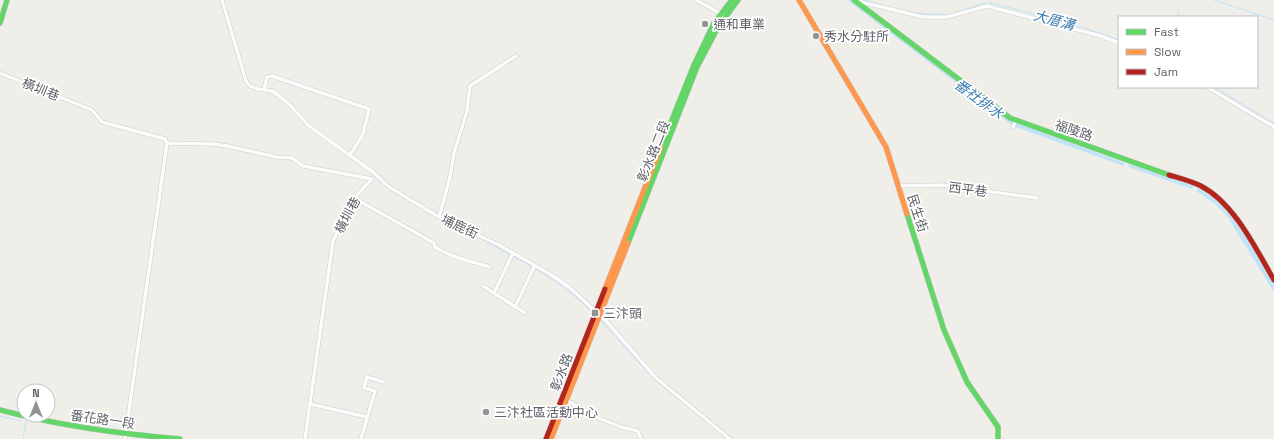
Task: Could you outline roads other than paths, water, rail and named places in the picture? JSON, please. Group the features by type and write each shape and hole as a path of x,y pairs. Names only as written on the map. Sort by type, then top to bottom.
{"street":[{"path":"0,23 7,0"},
{"name":"埔鹿街","path":"222,0 246,81 250,86 272,91 287,102 309,126 373,172 389,187 439,217 479,234 535,265 569,287 585,300 607,322 655,377 730,439"},
{"path":"696,0 723,15"},
{"name":"彰水路二段","path":"598,314 673,123 708,43 732,0"},
{"name":"彰水路二段","path":"723,15 738,0"},
{"name":"民生街","path":"799,0 886,147 944,330 968,382 998,427 998,439"},
{"path":"855,0 923,17 947,17 987,6 1086,32 1118,43"},
{"name":"福陵路","path":"855,0 1016,120 1201,186 1218,198 1236,217 1274,280"},
{"path":"439,217 454,153 467,111 470,86 516,56"},
{"name":"橫圳巷","path":"0,73 92,110 102,122 165,139 167,143 213,144 228,146 276,157 292,158 302,166 372,179 354,198 333,241 305,439"},
{"path":"264,89 267,77 272,76 369,108 363,134 350,155"},
{"path":"1209,88 1274,127"},
{"path":"1013,127 1016,120"},
{"path":"126,436 167,143"},
{"name":"西平巷","path":"898,186 942,186 1037,198"},
{"path":"354,198 417,232 434,243 435,247 454,258 461,258 490,267"},
{"path":"494,293 513,253"},
{"path":"515,307 535,265"},
{"path":"483,286 515,307 526,312"},
{"name":"彰水路","path":"551,439 598,314"},
{"name":"彰水路","path":"546,439 598,314"},
{"path":"361,439 375,391 364,388 367,377 384,382"},
{"path":"566,400 596,417 621,427 638,431 641,439"},
{"path":"310,404 367,417"},
{"name":"番花路一段","path":"0,410 35,419 126,436 180,439"}],"water":[{"path":"876,19 1013,122 1012,125 873,20"},
{"path":"1016,123 1125,163 1124,166 1015,127"},
{"path":"1129,164 1194,186 1192,189 1128,167"},
{"path":"1198,188 1222,207 1242,231 1274,285 1274,292 1227,216 1214,203 1196,191"}],"waterway":[{"name":"番社排水","path":"850,0 878,21"},
{"name":"大厝溝","path":"865,0 885,6"},
{"path":"1214,0 1274,20"},
{"name":"大厝溝","path":"988,2 1083,27 1118,40"},
{"name":"大厝溝","path":"957,12 985,3"},
{"path":"1177,16 1179,10"},
{"name":"大厝溝","path":"915,13 950,15"},
{"name":"大厝溝","path":"1216,88 1274,123"},
{"path":"482,239 510,255"},
{"path":"513,256 556,282 593,313"},
{"path":"600,320 653,378 712,426"},
{"path":"0,416 16,420"},
{"path":"23,439 26,423"}],"place":[{"name":"通和車業","path":"705,24"},
{"name":"秀水分駐所","path":"816,36"},
{"name":"三汴頭","path":"595,313"},
{"name":"三汴社區活動中心","path":"486,412"}]}
